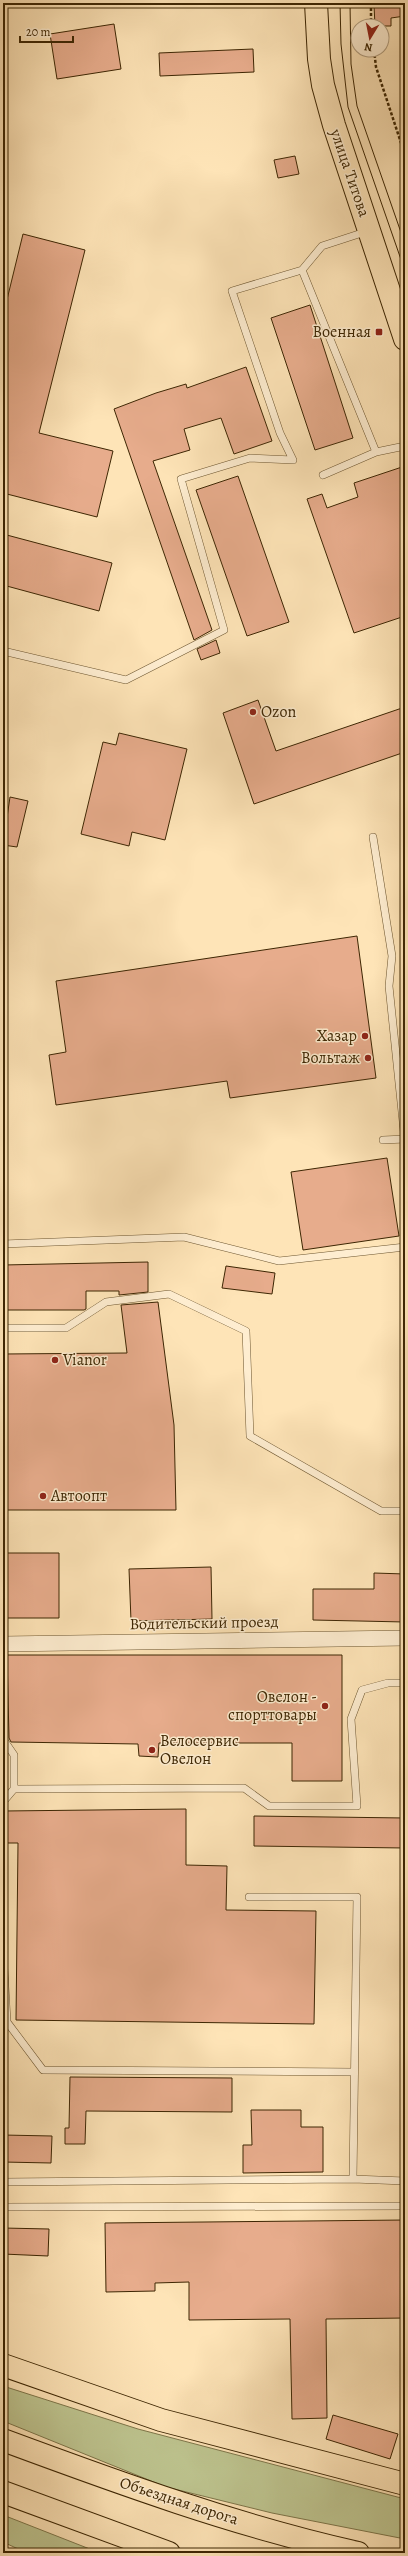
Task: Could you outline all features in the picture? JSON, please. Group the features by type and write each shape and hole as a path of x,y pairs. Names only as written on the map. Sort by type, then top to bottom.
{"main road":[{"name":"улица Титова","path":"316,3 319,60 323,85 334,125 405,339"},
{"path":"3,2365 161,2420 405,2484"},
{"name":"Объездная дорога","path":"3,2440 197,2509 321,2545 358,2553"},
{"path":"3,2492 169,2553"}],"street":[{"name":"Водительский проезд","path":"3,1644 405,1638"}],"lane":[{"path":"3,651 126,680 224,630 181,479 250,458 294,460 280,433 232,291 302,270 322,246 370,230"},
{"path":"302,270 376,452"},
{"path":"323,475 376,452 405,446"},
{"path":"373,837 392,956 389,986 405,1140 383,1140"},
{"path":"3,1244 184,1237 279,1260 405,1247"},
{"path":"3,1328 66,1328 106,1302 169,1294 246,1331 250,1436 381,1510 405,1511"},
{"path":"14,1789 244,1788 269,1806 357,1806 351,1719 356,1704 362,1690 388,1683 405,1683"},
{"path":"3,1738 14,1755 14,1789 3,1802"},
{"path":"249,1897 357,1897 353,2179"},
{"path":"3,1951 7,2022 43,2070 354,2072"},
{"path":"3,2182 353,2179 405,2181"},
{"path":"3,2207 405,2206"}],"path":[{"path":"370,3 371,18"},
{"path":"375,58 376,67 405,155"}],"green space":[{"path":"3,2386 138,2429 405,2499 405,2539 272,2513 166,2487 3,2421"},
{"path":"3,2515 100,2553 27,2553 3,2542"}],"building":[{"path":"405,3 405,16 391,18 390,26 390,18 375,18 374,5"},
{"path":"114,24 121,69 57,79 50,34"},
{"path":"253,49 254,72 160,76 159,53"},
{"path":"295,156 299,174 278,178 274,160"},
{"path":"23,234 85,250 39,433 113,451 97,517 3,493 3,316"},
{"path":"310,305 353,438 315,450 271,318"},
{"path":"246,367 272,441 234,454 221,418 184,429 190,450 153,461 212,630 194,640 114,409 156,393 186,384 187,388"},
{"path":"405,466 405,616 354,633 307,499 322,494 327,508 358,497 354,483"},
{"path":"238,476 289,622 247,636 196,490"},
{"path":"3,534 112,563 99,611 3,585"},
{"path":"216,640 220,653 201,660 197,649"},
{"path":"258,700 276,751 405,707 405,752 254,804 223,713"},
{"path":"119,733 187,749 165,840 132,832 129,846 81,834 103,742 116,745"},
{"path":"10,797 28,801 17,847 3,845"},
{"path":"357,936 376,1078 230,1098 227,1081 56,1105 49,1055 66,1052 56,981"},
{"path":"387,1158 399,1236 303,1250 291,1172"},
{"path":"148,1262 148,1292 119,1295 119,1291 86,1291 86,1309 84,1310 3,1310 3,1265"},
{"path":"226,1266 275,1273 272,1294 222,1288"},
{"path":"158,1302 174,1425 176,1510 3,1510 3,1354 127,1353 121,1305"},
{"path":"3,1553 59,1553 59,1618 3,1618"},
{"path":"211,1567 212,1619 131,1621 129,1569"},
{"path":"374,1573 405,1574 405,1622 313,1620 313,1589 374,1589"},
{"path":"7,1655 342,1655 342,1781 292,1781 292,1743 159,1743 158,1757 139,1756 138,1744 11,1742 9,1738"},
{"path":"186,1809 186,1865 227,1866 226,1910 316,1911 314,2024 16,2020 18,1843 3,1843 3,1811"},
{"path":"254,1816 405,1818 405,1848 254,1846"},
{"path":"70,2077 232,2078 232,2112 86,2111 85,2144 65,2144 65,2128 69,2128"},
{"path":"251,2110 301,2110 301,2127 323,2127 323,2172 243,2173 243,2145 252,2145"},
{"path":"3,2135 52,2136 51,2163 3,2162"},
{"path":"405,2220 405,2318 326,2319 327,2418 292,2419 290,2319 189,2320 189,2282 155,2283 155,2291 106,2292 105,2223"},
{"path":"3,2228 49,2229 48,2256 3,2254"},
{"path":"333,2415 398,2434 390,2459 326,2439"}],"tram line":[{"path":"340,3 341,44 348,107 405,271"},
{"path":"350,3 351,64 357,106 405,244"}],"place":[{"name":"Военная","path":"379,332"},
{"name":"Ozon","path":"253,712"},
{"name":"Хазар","path":"365,1036"},
{"name":"Вольтаж","path":"368,1058"},
{"name":"Vianor","path":"55,1360"},
{"name":"Автоопт","path":"43,1496"},
{"name":"Овелон - спорттовары","path":"325,1706"},
{"name":"Велосервис Овелон","path":"152,1750"}]}
